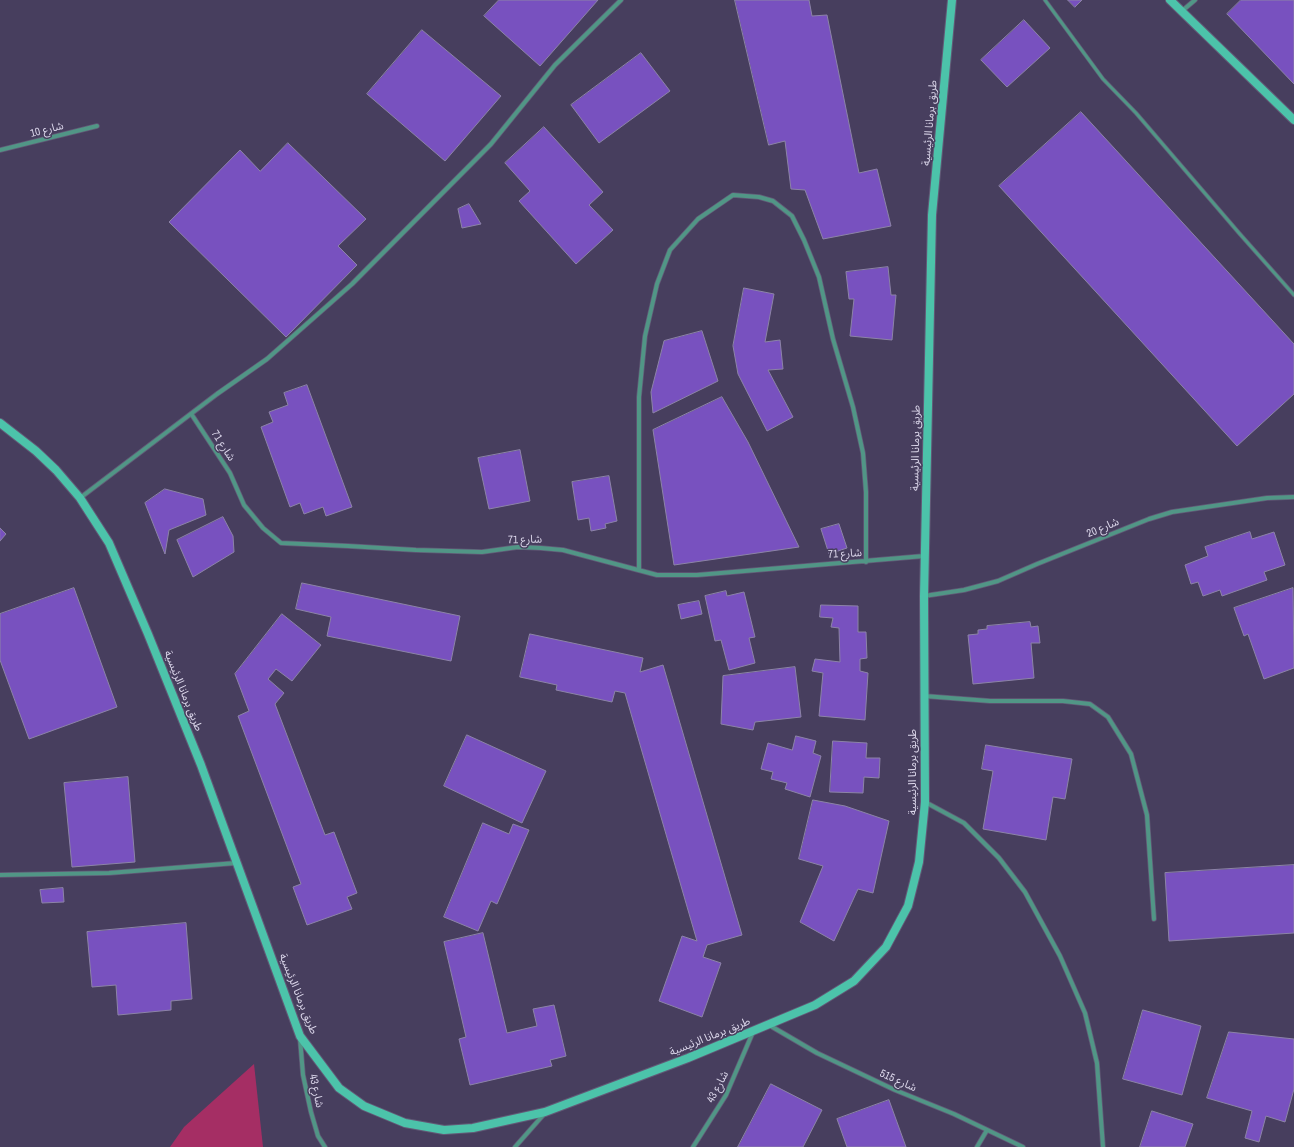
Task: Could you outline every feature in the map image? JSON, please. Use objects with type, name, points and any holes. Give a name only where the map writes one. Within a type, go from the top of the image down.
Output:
[{"type":"main road","name":"طريق برمانا الرئيسية","points":[[0,423],[36,451],[56,470],[80,498],[109,542],[201,765],[300,1036],[339,1088],[364,1106],[405,1123],[444,1130],[473,1128],[545,1112],[688,1058],[815,1005],[854,981],[886,947],[908,906],[919,862],[925,802],[924,556],[932,215],[952,0]]},
{"type":"main road","points":[[1170,0],[1294,120]]},
{"type":"street","points":[[80,498],[192,415],[217,394],[267,359],[352,284],[491,144],[555,66],[621,0]]},
{"type":"street","points":[[1182,11],[1195,0]]},
{"type":"street","name":"شارع 10","points":[[0,150],[98,126]]},
{"type":"street","points":[[639,570],[639,397],[645,336],[657,284],[670,250],[698,219],[733,195],[759,197],[773,201],[792,216],[804,240],[818,277],[833,339],[853,407],[863,453],[866,492],[866,562]]},
{"type":"street","name":"شارع 71","points":[[192,415],[230,473],[244,505],[263,528],[281,543],[482,552],[518,547],[541,548],[563,550],[657,575],[697,574],[866,562],[924,556]]},
{"type":"street","name":"شارع 20","points":[[924,596],[964,590],[998,581],[1141,522],[1172,512],[1267,498],[1294,498]]},
{"type":"street","points":[[924,696],[990,701],[1063,701],[1090,704],[1108,717],[1131,754],[1147,815],[1154,919]]},
{"type":"street","points":[[925,802],[964,824],[999,858],[1025,892],[1060,956],[1085,1013],[1097,1062],[1103,1147]]},
{"type":"street","points":[[0,875],[109,873],[236,863]]},
{"type":"street","name":"شارع 515","points":[[769,1025],[817,1053],[895,1090],[954,1114],[1023,1147]]},
{"type":"street","name":"شارع 43","points":[[693,1147],[726,1095],[753,1032]]},
{"type":"street","name":"شارع 43","points":[[300,1036],[303,1075],[311,1112],[318,1136],[326,1147]]},
{"type":"street","points":[[515,1147],[545,1112]]},
{"type":"street","points":[[977,1147],[987,1130]]},
{"type":"lane","points":[[1045,0],[1103,79],[1136,113],[1294,295]]},
{"type":"shaded area","points":[[254,1064],[263,1147],[170,1147],[184,1127]]},
{"type":"building","points":[[499,0],[598,0],[540,66],[484,16]]},
{"type":"building","points":[[735,0],[809,0],[812,16],[827,15],[859,173],[877,169],[891,226],[823,239],[805,190],[791,189],[785,141],[769,145]]},
{"type":"building","points":[[1068,0],[1082,0],[1075,7]]},
{"type":"building","points":[[1241,0],[1294,0],[1294,84],[1227,14]]},
{"type":"building","points":[[1024,20],[1050,48],[1007,87],[981,60]]},
{"type":"building","points":[[422,30],[501,96],[445,161],[367,94]]},
{"type":"building","points":[[641,53],[670,91],[599,143],[571,105]]},
{"type":"building","points":[[1081,112],[1294,344],[1294,394],[1237,446],[999,186]]},
{"type":"building","points":[[544,127],[603,192],[589,205],[613,230],[576,264],[519,201],[530,191],[505,163]]},
{"type":"building","points":[[288,143],[366,219],[338,246],[357,265],[286,337],[169,222],[240,150],[260,171]]},
{"type":"building","points":[[469,204],[481,224],[462,228],[458,209]]},
{"type":"building","points":[[888,267],[891,295],[896,295],[892,340],[850,336],[854,299],[849,299],[846,272]]},
{"type":"building","points":[[744,288],[774,294],[765,342],[780,340],[783,369],[768,370],[793,417],[767,431],[738,374],[733,346]]},
{"type":"building","points":[[702,331],[718,381],[653,413],[651,392],[664,341]]},
{"type":"building","points":[[307,385],[352,507],[326,516],[323,507],[304,514],[300,503],[290,507],[261,427],[273,422],[269,412],[288,405],[284,393]]},
{"type":"building","points":[[722,397],[748,442],[799,547],[674,565],[653,430]]},
{"type":"building","points":[[520,450],[530,501],[489,509],[478,458]]},
{"type":"building","points":[[609,476],[617,521],[605,524],[606,528],[591,531],[589,518],[578,520],[572,482]]},
{"type":"building","points":[[165,489],[203,499],[206,515],[169,530],[165,554],[145,503]]},
{"type":"building","points":[[223,517],[233,536],[234,552],[193,577],[177,540]]},
{"type":"building","points":[[839,524],[847,548],[829,554],[821,529]]},
{"type":"building","points":[[0,528],[6,534],[0,541]]},
{"type":"building","points":[[1250,532],[1252,539],[1274,532],[1285,565],[1264,572],[1267,580],[1222,596],[1220,590],[1203,596],[1198,582],[1191,584],[1185,565],[1208,556],[1205,547]]},
{"type":"building","points":[[302,583],[460,616],[451,661],[327,636],[331,617],[296,609]]},
{"type":"building","points":[[74,588],[117,707],[29,739],[0,660],[0,614]]},
{"type":"building","points":[[1293,588],[1294,668],[1264,679],[1248,634],[1244,636],[1234,608]]},
{"type":"building","points":[[726,591],[727,596],[744,592],[755,637],[749,638],[755,663],[729,670],[721,640],[715,641],[705,596]]},
{"type":"building","points":[[699,601],[702,614],[681,619],[678,605]]},
{"type":"building","points":[[821,605],[858,606],[858,632],[866,632],[867,658],[860,659],[860,671],[868,673],[865,720],[819,716],[823,673],[812,671],[815,659],[840,662],[839,628],[831,627],[833,618],[820,617]]},
{"type":"building","points":[[282,614],[321,645],[292,681],[276,669],[268,679],[284,693],[275,704],[325,835],[334,832],[357,893],[347,897],[352,909],[307,925],[293,887],[301,884],[238,716],[249,711],[235,674]]},
{"type":"building","points":[[1030,622],[1031,627],[1038,626],[1040,643],[1031,643],[1034,678],[973,684],[968,635],[978,634],[978,630],[987,629],[987,626]]},
{"type":"building","points":[[530,634],[643,658],[640,672],[663,665],[742,935],[707,945],[703,957],[721,963],[702,1017],[659,1001],[682,936],[697,941],[625,693],[615,691],[612,702],[556,690],[557,685],[520,677]]},
{"type":"building","points":[[795,667],[801,717],[755,722],[753,730],[721,724],[723,676]]},
{"type":"building","points":[[467,735],[546,771],[522,823],[444,786]]},
{"type":"building","points":[[796,736],[816,741],[813,753],[821,756],[810,797],[785,789],[787,783],[771,779],[773,772],[761,769],[768,743],[792,750]]},
{"type":"building","points":[[833,741],[867,743],[866,758],[880,758],[879,778],[864,777],[863,793],[830,792]]},
{"type":"building","points":[[986,745],[1072,759],[1065,799],[1053,797],[1046,840],[983,829],[993,771],[982,769]]},
{"type":"building","points":[[128,777],[135,862],[72,867],[64,783]]},
{"type":"building","points":[[813,800],[845,806],[889,821],[873,893],[858,889],[834,941],[800,922],[823,866],[799,859]]},
{"type":"building","points":[[483,823],[509,834],[513,824],[529,830],[497,904],[491,901],[478,931],[444,917]]},
{"type":"building","points":[[1294,865],[1294,933],[1169,941],[1165,873]]},
{"type":"building","points":[[63,888],[64,902],[42,903],[40,890]]},
{"type":"building","points":[[186,923],[192,999],[171,1001],[171,1010],[118,1015],[116,985],[92,987],[87,932]]},
{"type":"building","points":[[483,933],[507,1033],[537,1026],[533,1009],[554,1005],[566,1056],[550,1060],[552,1066],[470,1085],[459,1039],[466,1037],[444,942]]},
{"type":"building","points":[[1143,1010],[1201,1026],[1182,1095],[1123,1079]]},
{"type":"building","points":[[1229,1032],[1294,1039],[1294,1089],[1285,1122],[1266,1116],[1259,1142],[1245,1138],[1252,1111],[1207,1098]]},
{"type":"building","points":[[771,1084],[822,1110],[803,1147],[738,1147]]},
{"type":"building","points":[[889,1100],[906,1147],[847,1147],[837,1119]]},
{"type":"building","points":[[1152,1111],[1193,1124],[1185,1147],[1140,1147]]}]
